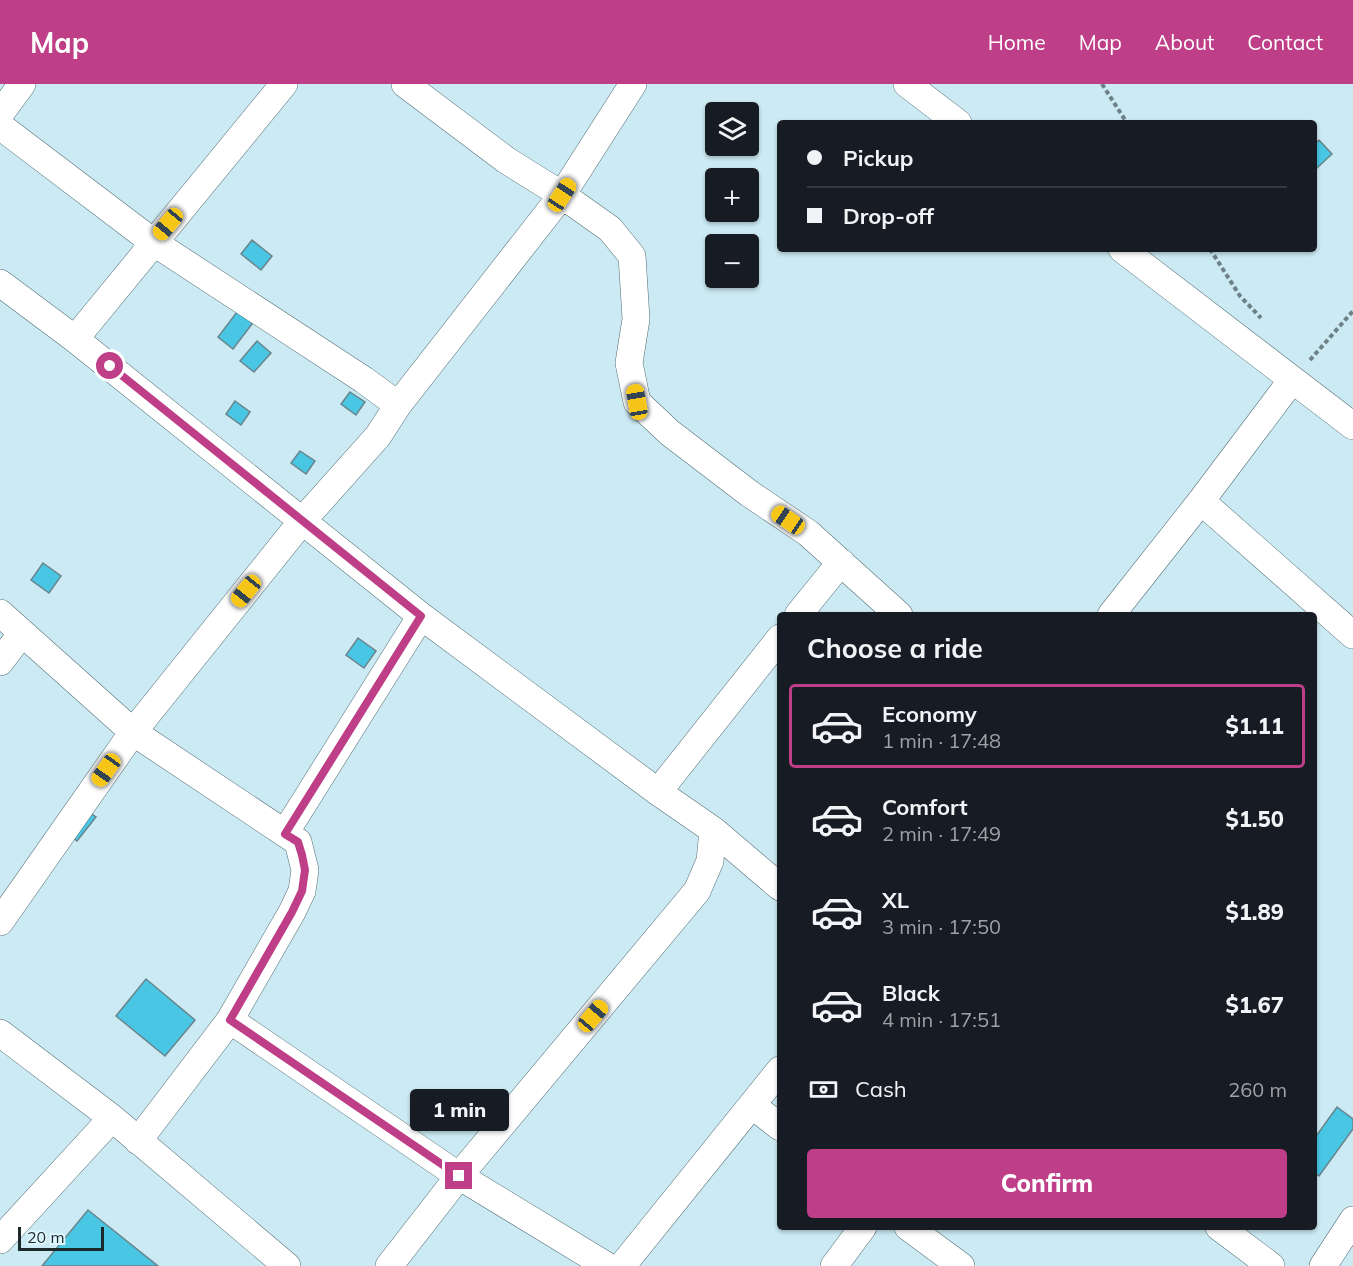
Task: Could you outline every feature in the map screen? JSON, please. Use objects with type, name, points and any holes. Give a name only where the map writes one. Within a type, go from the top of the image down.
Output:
[{"type":"street","points":[[0,114],[22,84]]},
{"type":"street","points":[[75,339],[284,84]]},
{"type":"street","points":[[405,84],[506,160],[610,229],[632,256],[636,319],[629,363],[637,402],[670,433],[750,494],[808,533],[896,612]]},
{"type":"street","points":[[0,922],[133,732],[303,520],[378,436],[398,405],[562,195],[633,84]]},
{"type":"street","points":[[907,84],[954,120]]},
{"type":"street","points":[[0,126],[153,242],[364,380],[398,405]]},
{"type":"street","points":[[1126,252],[1353,426]]},
{"type":"street","points":[[0,283],[75,339],[421,616],[658,792],[713,830],[777,884]]},
{"type":"street","points":[[1113,612],[1292,380]]},
{"type":"street","points":[[1201,501],[1350,626]]},
{"type":"street","points":[[800,612],[841,561]]},
{"type":"street","points":[[0,614],[133,732],[298,842],[302,855],[305,870],[302,891],[292,912],[230,1020],[138,1141]]},
{"type":"street","points":[[285,834],[421,616]]},
{"type":"street","points":[[0,662],[22,633]]},
{"type":"street","points":[[658,792],[777,642]]},
{"type":"street","points":[[389,1266],[459,1176],[697,891],[710,861],[713,830]]},
{"type":"street","points":[[230,1020],[459,1176],[607,1266]]},
{"type":"street","points":[[0,1032],[112,1118],[287,1266]]},
{"type":"street","points":[[622,1266],[777,1074]]},
{"type":"street","points":[[752,1105],[777,1125]]},
{"type":"street","points":[[0,1240],[112,1118]]},
{"type":"street","points":[[1323,1266],[1353,1220]]},
{"type":"street","points":[[834,1266],[861,1230]]},
{"type":"street","points":[[912,1230],[961,1266]]},
{"type":"street","points":[[1223,1230],[1271,1266]]},
{"type":"path","points":[[1102,84],[1125,120]]},
{"type":"path","points":[[1211,252],[1240,296],[1265,322]]},
{"type":"path","points":[[1292,380],[1353,311]]},
{"type":"building","points":[[1319,140],[1332,154],[1317,168],[1317,142]]},
{"type":"building","points":[[252,240],[272,256],[261,270],[241,254]]},
{"type":"building","points":[[240,308],[255,320],[233,349],[218,337]]},
{"type":"building","points":[[257,341],[271,353],[254,372],[240,361]]},
{"type":"building","points":[[350,392],[365,402],[356,415],[341,404]]},
{"type":"building","points":[[235,401],[250,412],[241,425],[226,414]]},
{"type":"building","points":[[300,451],[315,461],[306,474],[291,463]]},
{"type":"building","points":[[43,563],[61,576],[49,593],[31,580]]},
{"type":"building","points":[[358,638],[376,651],[364,668],[346,655]]},
{"type":"building","points":[[87,811],[96,817],[77,841],[69,835]]},
{"type":"building","points":[[146,979],[195,1020],[165,1056],[116,1016]]},
{"type":"building","points":[[1337,1107],[1353,1119],[1353,1129],[1319,1176],[1317,1174],[1317,1135]]},
{"type":"building","points":[[88,1210],[158,1266],[42,1266]]},
{"type":"route","points":[[110,366],[421,616],[285,834],[298,842],[302,855],[305,870],[302,891],[230,1020],[459,1176]]}]
